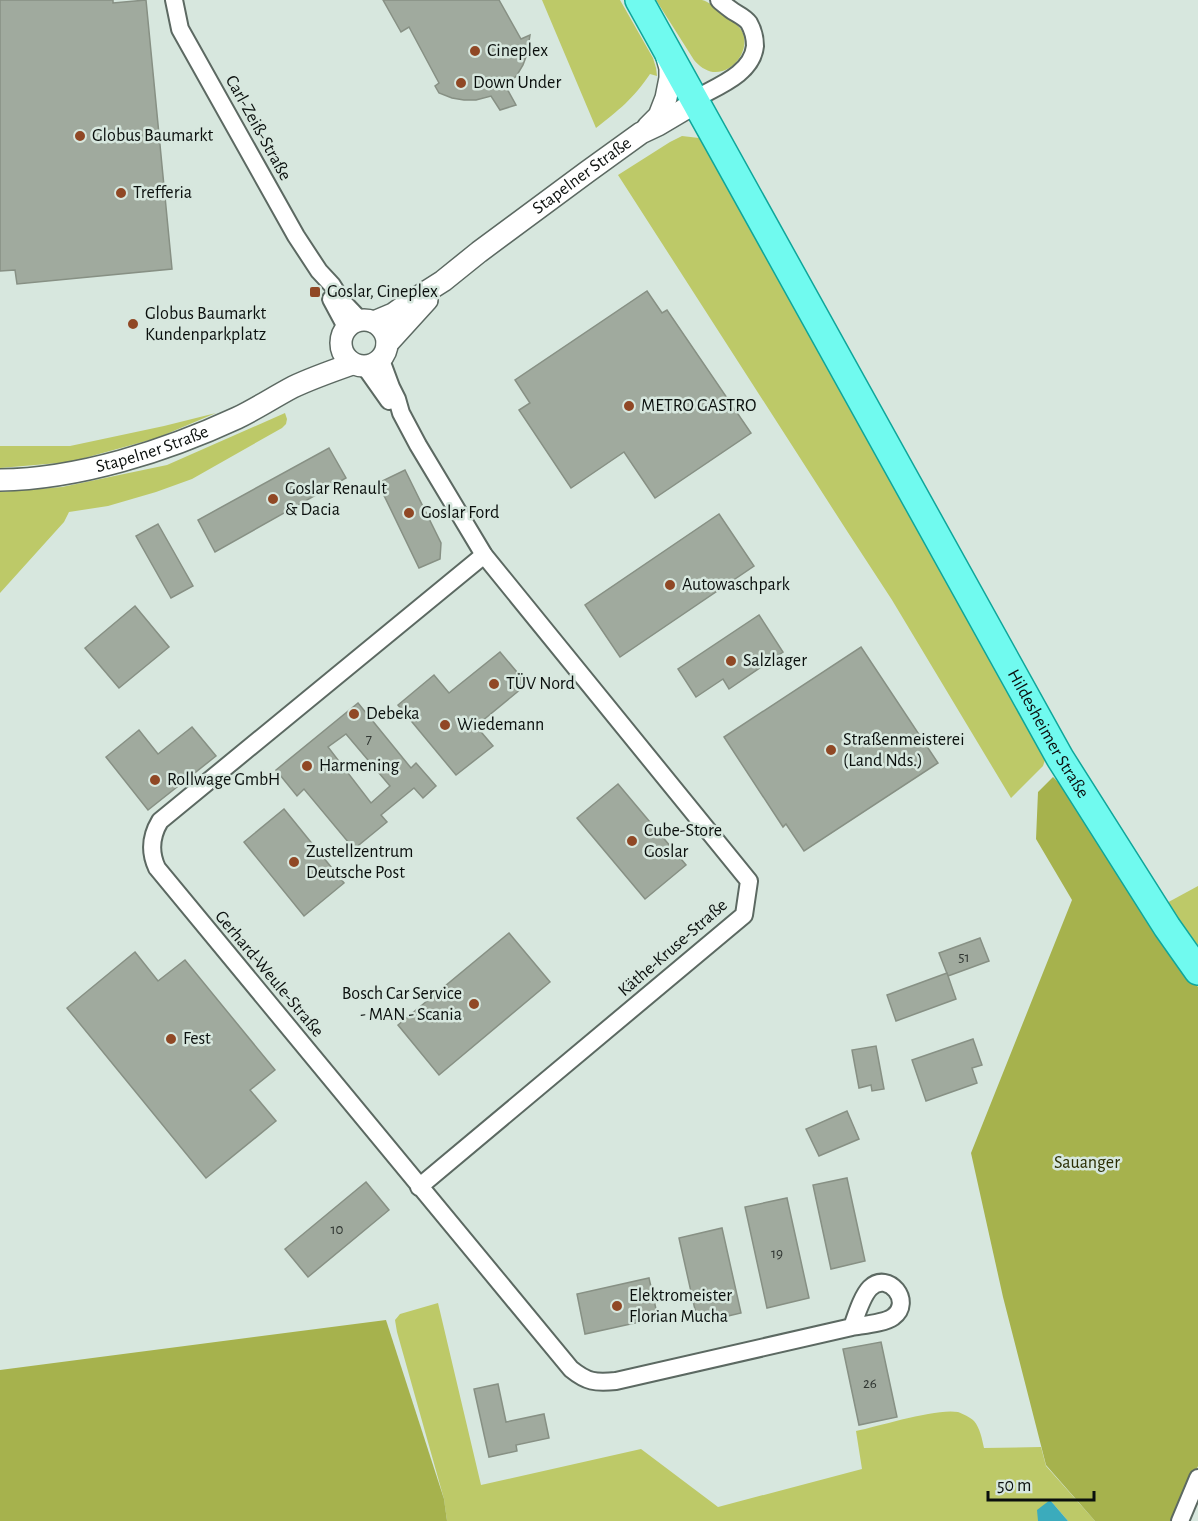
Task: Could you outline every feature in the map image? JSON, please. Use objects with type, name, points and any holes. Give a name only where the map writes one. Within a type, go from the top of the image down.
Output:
[{"type":"main road","name":"Hildesheimer Straße","points":[[639,0],[1060,758],[1167,927],[1198,970]]},
{"type":"street","name":"Carl-Zeiß-Straße","points":[[174,0],[180,30],[296,236],[342,301],[363,344]]},
{"type":"street","points":[[641,133],[675,105],[693,100],[730,79],[747,65],[752,57],[755,39],[748,21],[719,0]]},
{"type":"street","points":[[659,116],[670,78],[670,68],[664,47]]},
{"type":"street","name":"Stapelner Straße","points":[[0,480],[76,472],[159,449],[238,418],[294,387],[417,312],[443,281],[510,228],[641,133],[685,109],[693,100]]},
{"type":"street","points":[[363,344],[390,402],[401,413],[484,555]]},
{"type":"street","name":"Gerhard-Weule-Straße","points":[[484,555],[160,821],[151,844],[154,862],[160,873],[571,1369],[588,1381],[601,1383],[616,1381],[852,1327]]},
{"type":"street","name":"Käthe-Kruse-Straße","points":[[419,1187],[744,915],[749,881],[484,555]]},
{"type":"street","points":[[1180,1521],[1198,1478]]},
{"type":"green space","points":[[542,0],[620,0],[653,58],[657,76],[650,74],[625,104],[596,128]]},
{"type":"green space","points":[[656,0],[702,0],[710,3],[742,31],[744,45],[739,59],[734,65],[721,72],[708,71],[703,68],[694,60]]},
{"type":"green space","points":[[682,136],[699,138],[708,145],[1044,749],[1043,766],[1011,798],[892,600],[618,175]]},
{"type":"green space","points":[[216,413],[157,438],[70,462],[0,468],[0,446],[70,446]]},
{"type":"green space","points":[[285,413],[286,424],[282,428],[192,479],[108,506],[69,512],[64,522],[0,593],[0,492],[62,487],[167,465]]},
{"type":"green space","name":"Sauanger","points":[[1053,777],[1061,785],[1159,933],[1198,987],[1198,1466],[1175,1521],[1095,1521],[1046,1465],[1003,1297],[971,1153],[1072,900],[1036,839],[1038,792]]},
{"type":"green space","points":[[1198,886],[1198,954],[1163,905]]},
{"type":"green space","points":[[438,1303],[481,1485],[641,1449],[718,1507],[862,1469],[856,1431],[948,1411],[958,1412],[974,1421],[981,1434],[984,1448],[1041,1447],[1046,1466],[1095,1521],[1068,1521],[1050,1500],[1038,1521],[447,1521],[444,1499],[395,1320],[400,1314]]},
{"type":"green space","points":[[386,1320],[444,1499],[447,1521],[0,1521],[0,1370]]},
{"type":"water","points":[[1050,1500],[1068,1521],[1038,1521],[1037,1510]]},
{"type":"building","name":"Globus Baumarkt","points":[[0,0],[113,0],[113,3],[146,0],[172,269],[17,284],[15,270],[0,271]]},
{"type":"building","name":"Cineplex","points":[[383,0],[499,0],[521,39],[530,35],[523,65],[506,87],[516,105],[500,110],[491,96],[464,100],[439,93],[435,86],[439,83],[409,27],[401,32]]},
{"type":"building","name":"METRO GASTRO","points":[[647,291],[662,313],[667,310],[751,433],[655,498],[624,452],[571,488],[519,410],[530,403],[515,380]]},
{"type":"building","name":"Goslar Renault & Dacia","points":[[329,448],[346,478],[215,552],[198,520]]},
{"type":"building","name":"Goslar Ford","points":[[405,470],[441,543],[440,559],[419,568],[378,483]]},
{"type":"building","name":"Autowaschpark","points":[[719,514],[754,566],[620,657],[585,605]]},
{"type":"building","points":[[158,524],[193,586],[171,598],[136,536]]},
{"type":"building","points":[[135,606],[169,647],[119,688],[85,648]]},
{"type":"building","name":"Salzlager","points":[[759,615],[783,652],[729,689],[723,679],[696,697],[678,669]]},
{"type":"building","name":"Straßenmeisterei (Land Nds.)","points":[[861,647],[938,763],[804,851],[786,824],[783,827],[724,737]]},
{"type":"building","name":"Wiedemann","points":[[500,652],[527,684],[476,726],[493,746],[456,775],[398,705],[434,675],[449,693]]},
{"type":"building","points":[[358,703],[411,768],[416,763],[436,786],[423,798],[414,788],[381,815],[387,822],[354,849],[304,789],[297,796],[276,770]],"holes":[[[346,734],[390,786],[371,803],[328,747]]]},
{"type":"building","name":"Rollwage GmbH","points":[[192,727],[216,756],[148,810],[106,757],[139,730],[158,754]]},
{"type":"building","name":"Cube-Store Goslar","points":[[618,784],[686,865],[645,899],[577,818]]},
{"type":"building","name":"Zustellzentrum Deutsche Post","points":[[284,809],[344,883],[304,916],[244,842]]},
{"type":"building","name":"Bosch Car Service - MAN - Scania","points":[[509,933],[550,982],[439,1075],[398,1025]]},
{"type":"building","points":[[980,938],[989,961],[948,976],[939,953]]},
{"type":"building","name":"Fest","points":[[135,952],[158,981],[185,960],[275,1070],[250,1090],[276,1121],[206,1178],[67,1008]]},
{"type":"building","points":[[947,973],[956,999],[896,1021],[887,995]]},
{"type":"building","points":[[973,1039],[982,1065],[972,1068],[977,1083],[926,1101],[912,1060]]},
{"type":"building","points":[[876,1046],[884,1089],[872,1091],[871,1085],[859,1088],[852,1050]]},
{"type":"building","points":[[847,1111],[859,1139],[819,1156],[806,1129]]},
{"type":"building","points":[[847,1178],[865,1261],[831,1269],[813,1185]]},
{"type":"building","points":[[366,1182],[389,1210],[308,1277],[285,1249]]},
{"type":"building","points":[[787,1198],[809,1298],[767,1308],[745,1207]]},
{"type":"building","points":[[722,1228],[741,1313],[698,1323],[679,1238]]},
{"type":"building","name":"Elektromeister Florian Mucha","points":[[649,1278],[658,1318],[585,1334],[577,1294]]},
{"type":"building","points":[[881,1342],[897,1417],[859,1425],[843,1349]]},
{"type":"building","points":[[498,1384],[506,1422],[544,1414],[549,1438],[516,1445],[517,1451],[489,1457],[474,1389]]},
{"type":"place","name":"Cineplex","points":[[475,51]]},
{"type":"place","name":"Down Under","points":[[461,83]]},
{"type":"place","name":"Globus Baumarkt","points":[[80,136]]},
{"type":"place","name":"Trefferia","points":[[121,193]]},
{"type":"place","name":"Goslar, Cineplex","points":[[315,292]]},
{"type":"place","name":"Globus Baumarkt Kundenparkplatz","points":[[133,324]]},
{"type":"place","name":"METRO GASTRO","points":[[629,406]]},
{"type":"place","name":"Goslar Renault & Dacia","points":[[273,499]]},
{"type":"place","name":"Goslar Ford","points":[[409,513]]},
{"type":"place","name":"Autowaschpark","points":[[670,585]]},
{"type":"place","name":"Salzlager","points":[[731,661]]},
{"type":"place","name":"TÜV Nord","points":[[494,684]]},
{"type":"place","name":"Debeka","points":[[354,714]]},
{"type":"place","name":"Wiedemann","points":[[445,725]]},
{"type":"place","name":"Straßenmeisterei (Land Nds.)","points":[[831,750]]},
{"type":"place","name":"Harmening","points":[[307,766]]},
{"type":"place","name":"Rollwage GmbH","points":[[155,780]]},
{"type":"place","name":"Cube-Store Goslar","points":[[632,841]]},
{"type":"place","name":"Zustellzentrum Deutsche Post","points":[[294,862]]},
{"type":"place","name":"Bosch Car Service - MAN - Scania","points":[[474,1004]]},
{"type":"place","name":"Fest","points":[[171,1039]]},
{"type":"place","name":"Elektromeister Florian Mucha","points":[[617,1306]]}]
